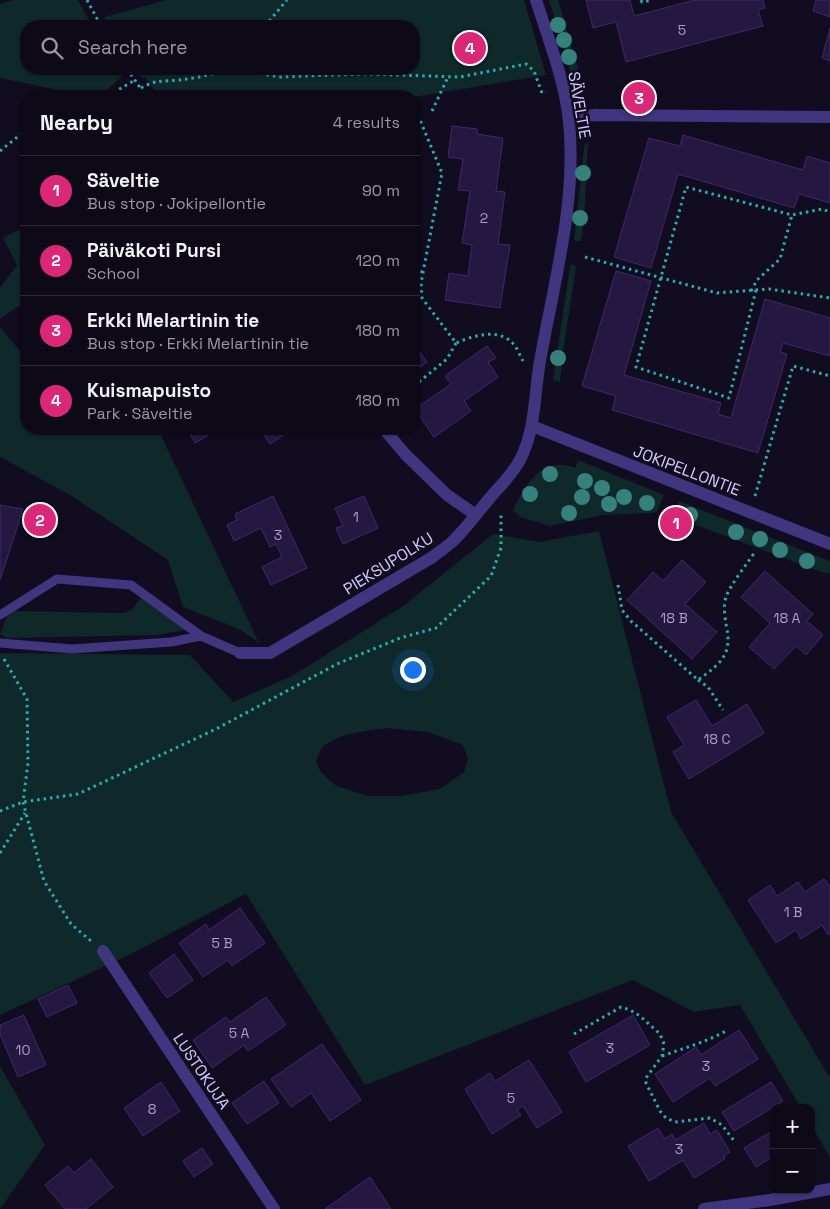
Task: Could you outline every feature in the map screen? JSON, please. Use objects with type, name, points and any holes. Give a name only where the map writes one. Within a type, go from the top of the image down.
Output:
[{"type":"street","name":"SÄVELTIE","points":[[532,426],[538,375],[568,207],[571,146],[569,118],[562,87],[536,0]]},
{"type":"street","points":[[569,118],[595,115],[830,117]]},
{"type":"street","name":"PIEKSUPOLKU","points":[[240,653],[270,653],[431,558],[453,541],[520,461],[532,426]]},
{"type":"street","name":"JOKIPELLONTIE","points":[[532,426],[830,544]]},
{"type":"street","points":[[389,435],[405,454],[447,495],[476,515]]},
{"type":"street","name":"LUSTOKUJA","points":[[103,951],[274,1209]]},
{"type":"street","points":[[704,1209],[830,1189]]},
{"type":"lane","points":[[0,615],[56,579],[132,585],[201,636],[240,653]]},
{"type":"lane","points":[[0,643],[72,649],[171,642],[201,636]]},
{"type":"path","points":[[87,0],[98,20]]},
{"type":"path","points":[[269,20],[287,0]]},
{"type":"path","points":[[641,0],[642,2],[652,0]]},
{"type":"path","points":[[392,75],[460,77],[526,64],[534,71],[542,93],[562,87]]},
{"type":"path","points":[[131,75],[141,88],[153,81],[177,80],[203,75]]},
{"type":"path","points":[[268,75],[279,77],[336,75]]},
{"type":"path","points":[[432,111],[448,77]]},
{"type":"path","points":[[118,90],[135,80]]},
{"type":"path","points":[[420,120],[442,173],[421,283],[422,298],[456,343]]},
{"type":"path","points":[[0,152],[20,135]]},
{"type":"path","points":[[756,290],[729,398],[636,367],[686,186],[792,215],[822,209],[830,212]]},
{"type":"path","points":[[751,291],[757,280],[780,259],[792,215]]},
{"type":"path","points":[[585,257],[718,294],[769,289],[830,298]]},
{"type":"path","points":[[420,271],[424,272]]},
{"type":"path","points":[[420,381],[448,359],[456,343],[475,335],[496,334],[508,339],[516,346],[525,366],[538,375]]},
{"type":"path","points":[[755,498],[793,366],[830,376]]},
{"type":"path","points":[[0,811],[23,802],[78,794],[216,729],[337,664],[400,638],[436,628],[491,576],[501,548],[501,512]]},
{"type":"path","points":[[698,680],[717,666],[728,651],[728,632],[724,614],[726,597],[755,552]]},
{"type":"path","points":[[618,585],[622,610],[631,621],[708,687],[723,710]]},
{"type":"path","points":[[0,652],[27,699],[28,763],[23,802],[44,881],[71,924],[103,951]]},
{"type":"path","points":[[0,853],[26,812]]},
{"type":"path","points":[[574,1034],[621,1007],[640,1016],[660,1034],[664,1044],[662,1056],[646,1078],[646,1083],[660,1111],[666,1118],[675,1122],[710,1118],[722,1125],[735,1142]]},
{"type":"path","points":[[662,1056],[708,1040],[726,1031]]},
{"type":"green space","points":[[14,0],[78,0],[89,20],[20,20],[20,75],[122,76],[107,90],[57,90],[0,78],[0,4]]},
{"type":"green space","points":[[167,0],[524,0],[546,75],[420,96],[420,90],[154,90],[145,77],[142,78],[140,75],[420,75],[420,20],[106,20],[104,17]]},
{"type":"green space","points":[[549,0],[558,0],[578,68],[577,73],[572,77]]},
{"type":"green space","points":[[588,140],[581,241],[574,241],[584,147]]},
{"type":"green space","points":[[20,229],[20,305],[0,319],[0,288],[17,265],[3,238]]},
{"type":"green space","points":[[570,265],[574,265],[576,268],[560,382],[553,380]]},
{"type":"green space","points":[[0,327],[20,351],[20,435],[161,435],[259,643],[241,630],[183,607],[168,560],[70,495],[0,457]]},
{"type":"green space","points":[[578,460],[664,495],[657,512],[604,515],[549,526],[520,517],[513,510],[536,474],[553,465],[575,468]]},
{"type":"green space","points":[[679,501],[830,561],[830,573],[824,573],[685,521],[677,513]]},
{"type":"green space","points":[[599,531],[671,812],[830,1078],[830,1157],[815,1132],[815,1104],[799,1104],[740,1005],[694,1012],[633,980],[365,1085],[246,894],[125,957],[0,1015],[0,653],[190,655],[233,702],[292,676],[403,606],[493,534],[539,542]],"holes":[[[387,728],[428,732],[463,745],[468,759],[464,772],[440,789],[401,796],[368,796],[336,786],[321,772],[316,763],[322,748],[336,739]]]},
{"type":"green space","points":[[142,598],[184,627],[185,630],[157,635],[6,638],[0,634],[8,614],[12,611],[123,613],[132,610]]},
{"type":"green space","points":[[0,1066],[45,1145],[0,1209]]},
{"type":"building","points":[[586,0],[630,0],[634,16],[695,0],[763,0],[765,8],[758,10],[763,26],[626,62],[616,22],[593,28]]},
{"type":"building","points":[[816,0],[830,0],[830,17],[813,11]]},
{"type":"building","points":[[830,28],[830,61],[822,58]]},
{"type":"building","points":[[452,126],[477,129],[477,134],[503,138],[496,191],[505,192],[498,244],[510,245],[500,308],[445,300],[449,273],[468,276],[472,245],[462,243],[470,191],[458,190],[463,159],[448,157]]},
{"type":"building","points":[[683,135],[803,170],[807,156],[830,163],[830,203],[799,194],[794,208],[678,174],[651,268],[614,257],[649,138],[680,146]]},
{"type":"building","points":[[616,271],[651,281],[624,375],[721,403],[718,414],[731,418],[765,299],[830,318],[830,356],[783,343],[780,352],[787,354],[758,453],[612,410],[616,396],[582,386]]},
{"type":"building","points":[[487,346],[496,358],[488,362],[498,377],[464,401],[471,411],[434,437],[420,416],[420,406],[451,384],[445,376]]},
{"type":"building","points":[[420,352],[427,362],[420,367]]},
{"type":"building","points":[[190,435],[209,435],[195,443]]},
{"type":"building","points":[[264,435],[284,435],[270,444]]},
{"type":"building","points":[[273,496],[307,568],[271,585],[262,567],[282,557],[276,544],[270,547],[261,528],[234,541],[227,525],[237,520],[235,514]]},
{"type":"building","points":[[364,496],[378,528],[343,544],[336,528],[343,526],[335,508]]},
{"type":"building","points":[[0,505],[23,509],[0,580]]},
{"type":"building","points":[[682,560],[706,582],[685,604],[717,632],[692,659],[627,600],[653,572],[663,581]]},
{"type":"building","points":[[765,571],[813,614],[807,621],[823,635],[806,655],[796,646],[774,669],[749,647],[770,623],[741,597]]},
{"type":"building","points":[[696,700],[712,726],[747,704],[764,733],[689,779],[673,752],[684,745],[667,717]]},
{"type":"building","points":[[824,879],[830,886],[830,933],[828,935],[822,925],[801,939],[796,930],[776,943],[748,900],[770,885],[777,896],[798,882],[805,892]]},
{"type":"building","points":[[240,908],[265,943],[232,966],[228,960],[203,977],[179,943],[206,924],[209,930]]},
{"type":"building","points":[[174,954],[193,980],[167,998],[149,973]]},
{"type":"building","points":[[68,985],[77,1003],[47,1017],[38,999]]},
{"type":"building","points":[[266,997],[286,1025],[248,1051],[244,1045],[212,1068],[193,1040],[226,1017],[230,1022]]},
{"type":"building","points":[[24,1015],[46,1065],[18,1077],[0,1034],[0,1025]]},
{"type":"building","points":[[633,1015],[650,1045],[586,1082],[569,1052]]},
{"type":"building","points":[[739,1030],[758,1059],[715,1086],[710,1078],[673,1102],[655,1074],[696,1047],[701,1055]]},
{"type":"building","points":[[322,1044],[361,1100],[330,1121],[311,1093],[291,1107],[271,1079]]},
{"type":"building","points":[[529,1060],[562,1112],[537,1128],[523,1106],[517,1110],[521,1115],[492,1134],[465,1089],[490,1073],[495,1081]]},
{"type":"building","points":[[264,1081],[279,1103],[247,1124],[232,1103]]},
{"type":"building","points":[[161,1082],[180,1111],[143,1136],[124,1108]]},
{"type":"building","points":[[771,1082],[783,1101],[778,1104],[770,1104],[770,1109],[734,1131],[722,1112]]},
{"type":"building","points":[[704,1123],[710,1134],[717,1130],[730,1152],[724,1156],[725,1159],[694,1178],[683,1160],[649,1181],[628,1146],[658,1128],[665,1139],[672,1134],[675,1140]]},
{"type":"building","points":[[770,1132],[770,1158],[756,1167],[744,1148]]},
{"type":"building","points":[[202,1148],[213,1164],[194,1177],[183,1161]]},
{"type":"building","points":[[91,1159],[113,1187],[86,1209],[65,1209],[45,1185],[68,1166],[74,1173]]},
{"type":"building","points":[[370,1177],[391,1209],[325,1209]]},
{"type":"place","name":"Kuismapuisto","points":[[470,48]]},
{"type":"place","name":"Erkki Melartinin tie","points":[[639,98]]},
{"type":"place","name":"Päiväkoti Pursi","points":[[40,520]]},
{"type":"place","name":"Säveltie","points":[[676,523]]}]
